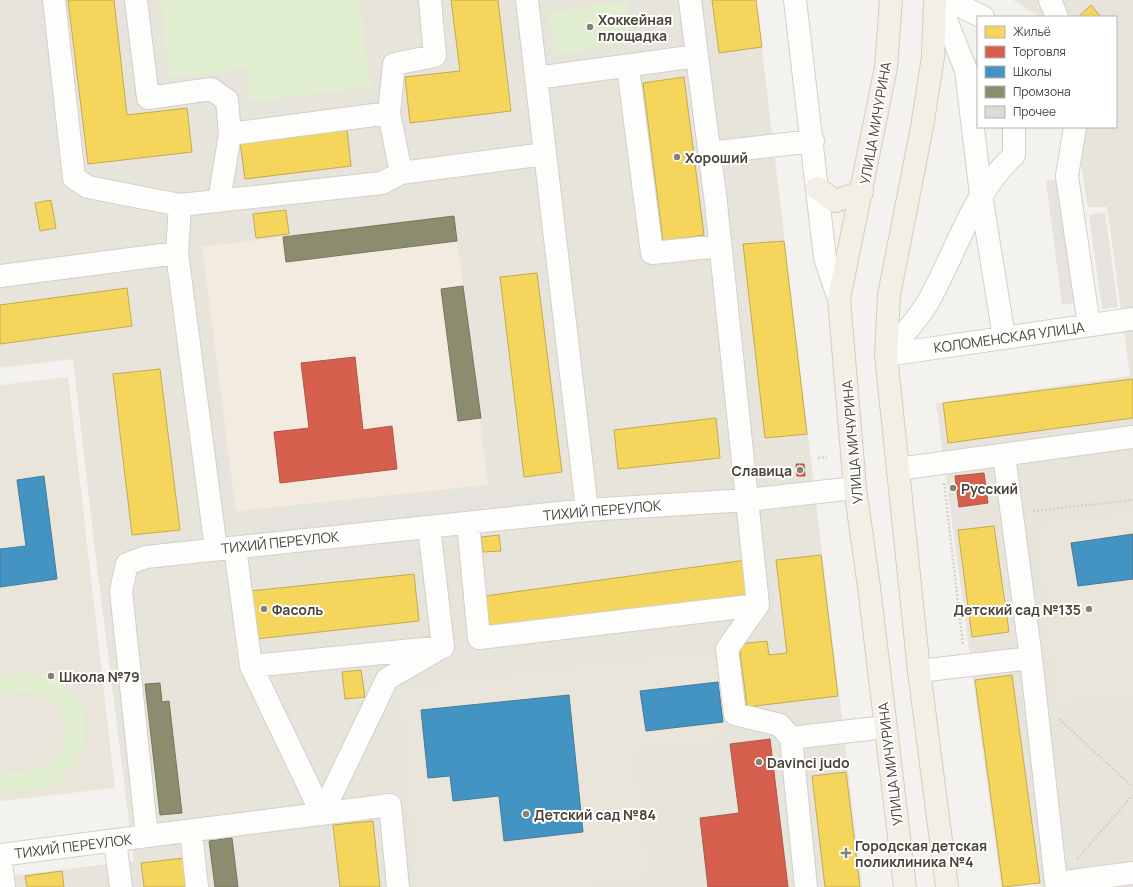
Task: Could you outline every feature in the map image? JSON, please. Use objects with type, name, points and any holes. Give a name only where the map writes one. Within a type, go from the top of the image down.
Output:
[{"type":"main road","name":"УЛИЦА МИЧУРИНА","points":[[891,0],[886,67],[862,192],[839,299],[855,488],[870,587],[885,727],[905,887]]},
{"type":"main road","points":[[937,0],[933,57],[922,127],[889,295],[886,355],[919,671],[947,887]]},
{"type":"main road","points":[[817,188],[835,201],[862,192]]},
{"type":"street","points":[[54,0],[74,178],[88,187],[180,205],[382,182],[401,173],[544,154]]},
{"type":"street","points":[[136,0],[148,98],[211,89],[226,100],[230,134],[219,201]]},
{"type":"street","points":[[401,173],[389,113],[394,64],[435,56],[430,0]]},
{"type":"street","points":[[527,0],[587,510]]},
{"type":"street","points":[[690,0],[710,153],[758,605],[727,649],[735,714],[780,725],[791,738],[806,887]]},
{"type":"street","points":[[796,0],[825,258],[839,299]]},
{"type":"street","points":[[937,0],[966,70],[981,195],[1004,337]]},
{"type":"street","points":[[948,0],[981,16]]},
{"type":"street","points":[[1050,0],[1057,16]]},
{"type":"street","points":[[536,78],[628,67],[697,56]]},
{"type":"street","points":[[628,67],[652,253],[720,246]]},
{"type":"street","points":[[230,134],[389,113]]},
{"type":"street","points":[[999,128],[1000,168]]},
{"type":"street","points":[[886,355],[927,303],[981,195],[1000,168],[1014,155],[1014,128]]},
{"type":"street","points":[[1075,128],[1067,176],[1089,325]]},
{"type":"street","points":[[710,153],[813,141]]},
{"type":"street","points":[[180,205],[177,253],[226,548],[251,666],[322,814]]},
{"type":"street","points":[[0,276],[177,253]]},
{"type":"street","name":"КОЛОМЕНСКАЯ УЛИЦА","points":[[886,355],[1133,319]]},
{"type":"street","points":[[898,468],[1133,437]]},
{"type":"street","points":[[1004,455],[1031,658],[1056,882],[1133,872]]},
{"type":"street","name":"ТИХИЙ ПЕРЕУЛОК","points":[[0,856],[147,836],[121,591],[127,564],[146,557],[587,510],[748,500],[855,488]]},
{"type":"street","points":[[468,523],[479,638],[758,605]]},
{"type":"street","points":[[429,527],[443,647]]},
{"type":"street","points":[[251,666],[443,647]]},
{"type":"street","points":[[322,814],[387,679],[443,647]]},
{"type":"street","points":[[919,671],[1031,658]]},
{"type":"street","points":[[791,738],[885,727]]},
{"type":"street","points":[[147,836],[190,832],[390,805],[398,887]]},
{"type":"street","points":[[190,832],[197,887]]},
{"type":"street","points":[[116,840],[122,887]]},
{"type":"street","points":[[0,856],[4,887]]},
{"type":"path","points":[[818,458],[827,457]]},
{"type":"path","points":[[941,462],[963,647],[970,646]]},
{"type":"path","points":[[1012,514],[1133,500]]},
{"type":"path","points":[[1058,718],[1133,787]]},
{"type":"path","points":[[1056,882],[1133,795]]},
{"type":"shaded area","points":[[0,0],[756,0],[862,887],[0,887],[0,877],[134,861],[94,542],[73,359],[0,368]]},
{"type":"shaded area","points":[[32,0],[46,0],[65,157],[51,158]]},
{"type":"shaded area","points":[[1013,0],[1133,0],[1133,887],[1042,887],[1039,883],[1001,887],[936,403],[1130,376],[1107,207],[1088,207],[1078,147],[1086,128],[1117,128],[1117,16],[1038,16]]},
{"type":"shaded area","points":[[1061,179],[1076,303],[1062,305],[1046,181]]},
{"type":"shaded area","points":[[1105,212],[1118,307],[1102,309],[1089,215]]},
{"type":"shaded area","points":[[454,216],[488,485],[236,511],[202,247]]},
{"type":"shaded area","name":"Школа №79","points":[[68,377],[115,788],[0,801],[0,385]]},
{"type":"shaded area","points":[[223,439],[232,505],[221,506],[211,441]]},
{"type":"shaded area","points":[[563,484],[565,501],[263,534],[261,516]]},
{"type":"shaded area","name":"Детский сад №135","points":[[1133,511],[1133,695],[1056,704],[1035,523]]},
{"type":"shaded area","points":[[422,545],[424,558],[263,575],[262,562]]},
{"type":"shaded area","name":"Детский сад №84","points":[[716,650],[725,729],[720,741],[634,751],[649,877],[592,884],[592,887],[416,887],[399,687]]},
{"type":"green space","points":[[160,0],[359,0],[371,87],[250,102],[246,69],[170,78]]},
{"type":"green space","name":"Хоккейная площадка","points":[[626,1],[632,42],[555,54],[549,13]]},
{"type":"green space","points":[[33,673],[51,677],[66,686],[77,699],[83,714],[85,731],[83,747],[77,762],[66,775],[52,785],[33,790],[0,793],[0,774],[37,769],[52,761],[60,752],[66,731],[60,710],[52,701],[42,695],[37,693],[21,692],[0,695],[0,675]]},
{"type":"building: Жильё","points":[[68,0],[114,0],[127,115],[187,108],[192,152],[88,164]]},
{"type":"building: Жильё","points":[[451,0],[498,0],[511,111],[410,123],[405,77],[460,71]]},
{"type":"building: Жильё","points":[[712,0],[756,0],[762,47],[719,53]]},
{"type":"building: Жильё","points":[[1091,5],[1100,16],[1079,16]]},
{"type":"building: Жильё","points":[[684,77],[704,235],[663,241],[643,83]]},
{"type":"building: Жильё","points":[[347,129],[351,166],[245,179],[240,142]]},
{"type":"building: Жильё","points":[[51,200],[56,228],[40,231],[35,203]]},
{"type":"building: Жильё","points":[[286,210],[289,234],[256,238],[253,214]]},
{"type":"building: Жильё","points":[[784,241],[807,434],[765,438],[743,244]]},
{"type":"building: Жильё","points":[[537,273],[562,472],[524,477],[500,277]]},
{"type":"building: Жильё","points":[[127,288],[132,326],[0,344],[0,305]]},
{"type":"building: Жильё","points":[[160,369],[180,530],[132,535],[113,374]]},
{"type":"building: Жильё","points":[[1133,379],[1133,418],[948,443],[943,403]]},
{"type":"building: Жильё","points":[[716,418],[720,458],[618,469],[614,430]]},
{"type":"building: Жильё","points":[[994,526],[1009,632],[972,637],[958,530]]},
{"type":"building: Жильё","points":[[499,535],[501,551],[483,552],[481,537]]},
{"type":"building: Жильё","points":[[821,555],[838,696],[747,707],[739,644],[767,641],[769,655],[787,653],[776,560]]},
{"type":"building: Жильё","points":[[746,560],[751,594],[489,629],[485,596]]},
{"type":"building: Жильё","points":[[414,574],[419,621],[256,639],[250,591]]},
{"type":"building: Жильё","points":[[361,670],[365,697],[345,699],[342,672]]},
{"type":"building: Жильё","points":[[1012,675],[1040,883],[1003,887],[975,680]]},
{"type":"building: Жильё","points":[[846,772],[860,887],[825,887],[812,776]]},
{"type":"building: Жильё","points":[[373,821],[380,887],[340,887],[333,825]]},
{"type":"building: Жильё","points":[[184,858],[187,887],[144,887],[141,863]]},
{"type":"building: Жильё","points":[[62,871],[64,887],[27,887],[25,876]]},
{"type":"building: Торговля","points":[[355,357],[363,430],[392,426],[397,469],[280,483],[274,432],[309,428],[301,363]]},
{"type":"building: Торговля","name":"Славица","points":[[796,464],[804,464],[805,476],[797,476]]},
{"type":"building: Торговля","points":[[984,473],[988,503],[959,507],[955,476]]},
{"type":"building: Торговля","points":[[770,739],[788,887],[708,887],[700,818],[739,813],[730,744]]},
{"type":"building: Школы","points":[[44,476],[57,579],[0,587],[0,549],[26,546],[17,480]]},
{"type":"building: Школы","points":[[1133,534],[1133,579],[1078,586],[1071,543]]},
{"type":"building: Школы","points":[[718,682],[723,722],[646,731],[640,691]]},
{"type":"building: Школы","points":[[569,695],[583,832],[504,841],[499,796],[453,801],[450,776],[428,778],[421,710]]},
{"type":"building: Промзона","points":[[454,216],[457,241],[286,262],[283,237]]},
{"type":"building: Промзона","points":[[463,286],[481,418],[458,421],[441,289]]},
{"type":"building: Промзона","points":[[160,683],[162,702],[169,701],[182,813],[160,815],[145,684]]},
{"type":"building: Промзона","points":[[232,838],[238,887],[215,887],[209,841]]},
{"type":"place","name":"Хоккейная площадка","points":[[590,27]]},
{"type":"place","name":"Хороший","points":[[677,157]]},
{"type":"place","name":"Славица","points":[[800,470]]},
{"type":"place","name":"Русский","points":[[953,488]]},
{"type":"place","name":"Фасоль","points":[[264,609]]},
{"type":"place","name":"Детский сад №135","points":[[1089,609]]},
{"type":"place","name":"Школа №79","points":[[51,676]]},
{"type":"place","name":"Davinci judo","points":[[759,762]]},
{"type":"place","name":"Детский сад №84","points":[[526,814]]},
{"type":"place","name":"Городская детская поликлиника №4","points":[[846,853]]}]
